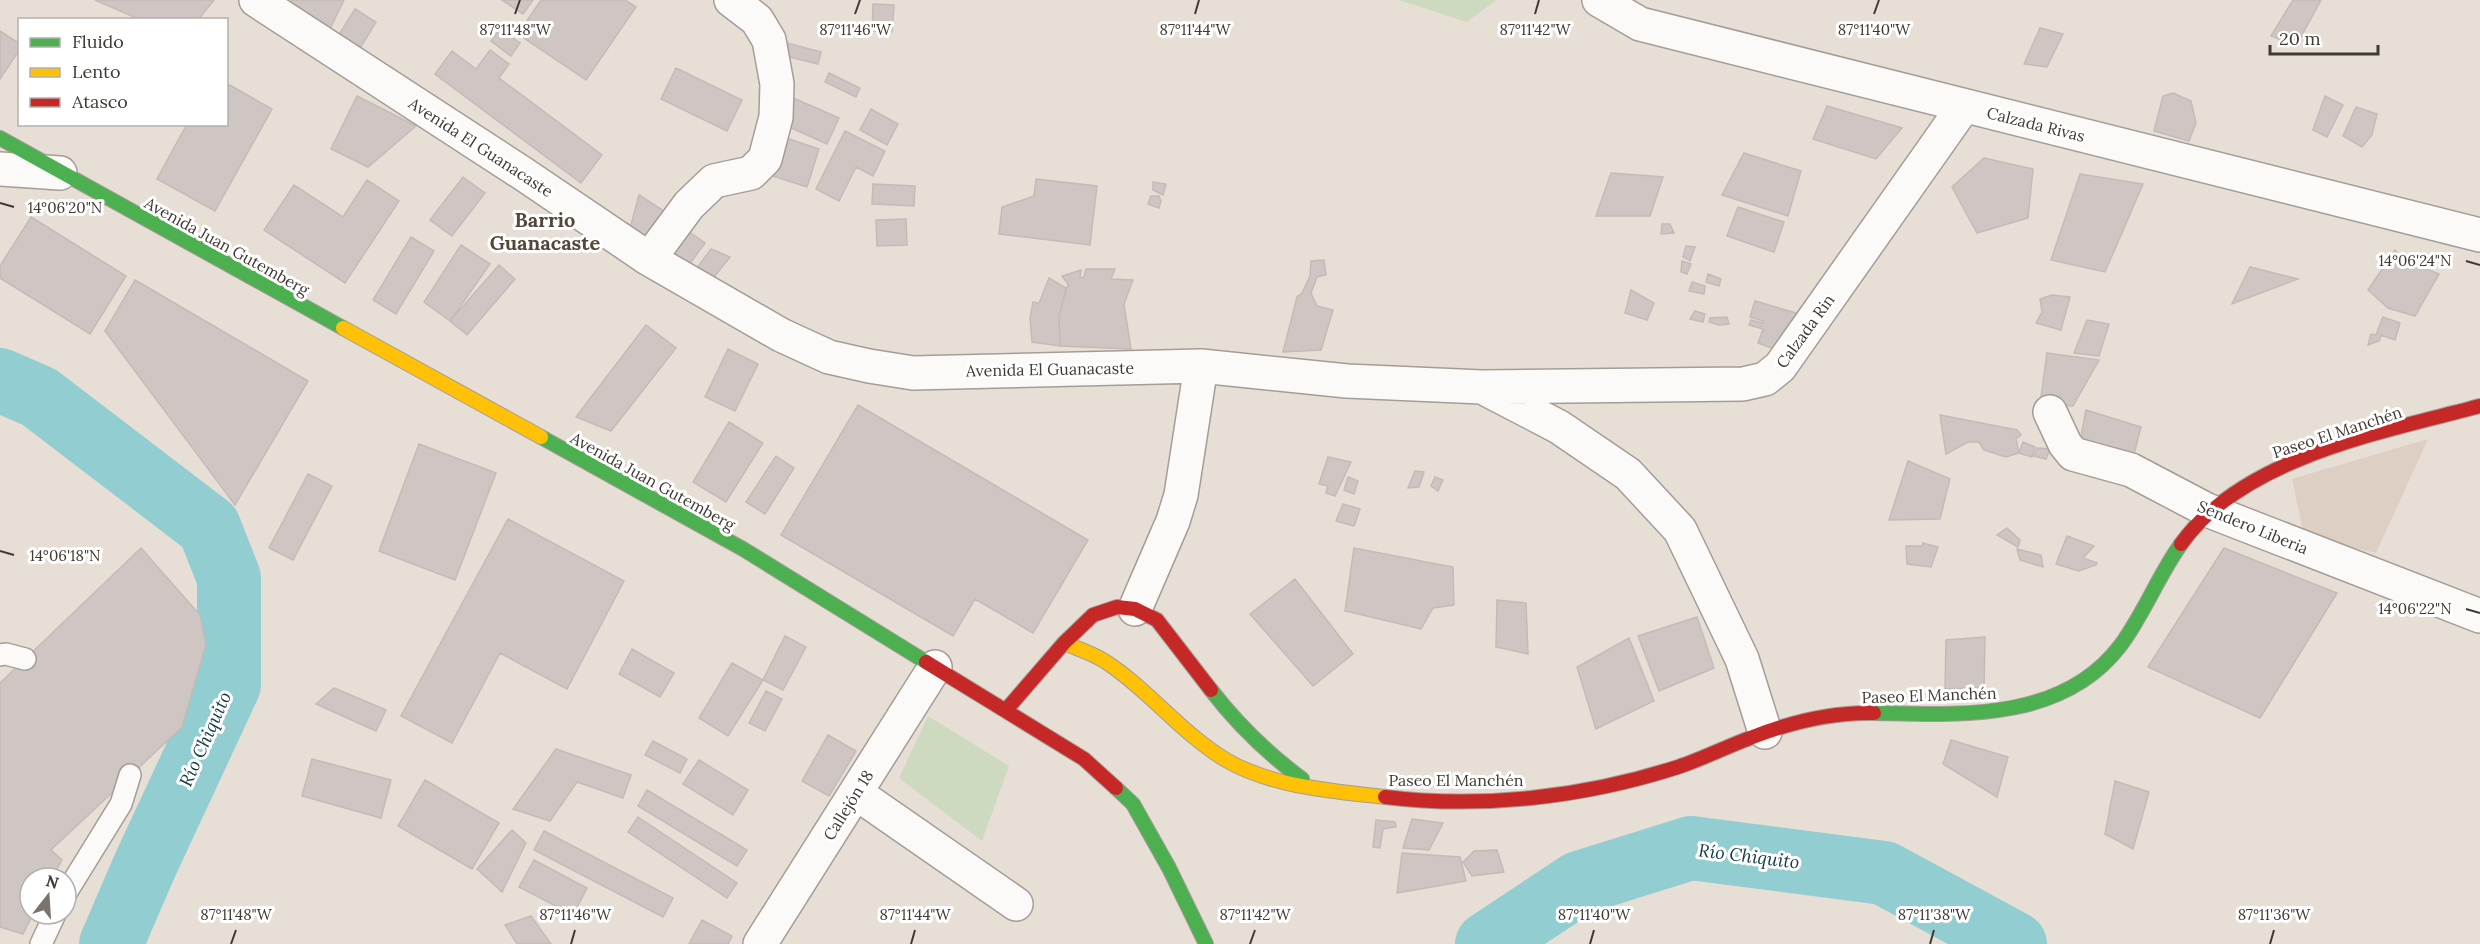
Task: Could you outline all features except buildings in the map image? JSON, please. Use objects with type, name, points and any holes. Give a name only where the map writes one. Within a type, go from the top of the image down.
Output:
[{"type":"street","name":"Avenida El Guanacaste","points":[[256,0],[522,173],[649,259],[781,335],[830,357],[913,373],[1201,366],[1347,381],[1482,387],[1559,427],[1628,474],[1680,530],[1742,659],[1765,732]]},
{"type":"street","points":[[649,259],[689,205],[714,181],[751,174],[765,159],[776,117],[777,84],[769,40],[758,20],[731,0]]},
{"type":"street","name":"Calzada Rivas","points":[[1599,0],[1640,24],[2480,235]]},
{"type":"street","name":"Calzada Rin","points":[[1482,387],[1743,384],[1765,380],[1780,367],[1964,106]]},
{"type":"street","name":"Avenida Juan Gutemberg","points":[[0,138],[743,549],[1084,759],[1134,804],[1204,938]]},
{"type":"street","points":[[0,169],[60,173]]},
{"type":"street","points":[[1135,609],[1173,521],[1181,495],[1201,366]]},
{"type":"street","name":"Paseo El Manchén","points":[[1064,643],[1105,661],[1212,751],[1248,771],[1313,787],[1408,799],[1483,800],[1592,790],[1678,767],[1765,732],[1854,713],[1980,713],[2037,704],[2086,680],[2118,651],[2145,608],[2167,564],[2207,510],[2269,472],[2381,433],[2480,406]]},
{"type":"street","name":"Sendero Liberia","points":[[2050,412],[2065,444],[2073,454],[2131,470],[2207,510],[2480,616]]},
{"type":"street","points":[[1006,710],[1064,643],[1093,615],[1117,607],[1135,609],[1157,620],[1232,717],[1261,746],[1313,787]]},
{"type":"street","name":"Callejón 18","points":[[760,944],[935,667]]},
{"type":"street","points":[[856,793],[1016,904]]},
{"type":"lane","points":[[0,655],[6,654],[25,659]]},
{"type":"lane","points":[[78,874],[121,804],[130,775]]},
{"type":"lane","points":[[41,944],[50,926]]},
{"type":"shaded area","points":[[2428,439],[2376,553],[2304,535],[2292,479]]},
{"type":"green space","points":[[1399,0],[1496,0],[1467,22]]},
{"type":"green space","points":[[928,716],[1009,766],[982,841],[899,778]]},
{"type":"waterway","name":"Río Chiquito","points":[[0,380],[39,397],[209,527],[229,578],[229,685],[111,944]]},
{"type":"waterway","name":"Río Chiquito","points":[[1487,944],[1579,883],[1691,848],[1884,873],[2015,944]]},
{"type":"traffic: fast","points":[[0,138],[343,328]]},
{"type":"traffic: fast","points":[[541,437],[743,549],[926,662]]},
{"type":"traffic: fast","points":[[1874,713],[1974,713],[2007,709],[2039,701],[2069,689],[2096,671],[2120,646],[2181,544]]},
{"type":"traffic: fast","points":[[1211,690],[1254,738],[1302,779]]},
{"type":"traffic: fast","points":[[1116,788],[1133,804],[1169,868],[1206,944]]},
{"type":"traffic: slow","points":[[343,328],[541,437]]},
{"type":"traffic: slow","points":[[1064,643],[1091,654],[1122,673],[1194,737],[1226,760],[1244,769],[1303,786],[1385,797]]},
{"type":"traffic: jam","points":[[2181,544],[2208,514],[2240,489],[2277,469],[2359,438],[2480,406]]},
{"type":"traffic: jam","points":[[1006,710],[1064,643],[1093,615],[1117,607],[1135,609],[1157,620],[1211,690]]},
{"type":"traffic: jam","points":[[926,662],[1084,759],[1116,788]]},
{"type":"traffic: jam","points":[[1385,797],[1459,802],[1496,801],[1570,793],[1607,786],[1678,767],[1750,738],[1795,723],[1843,714],[1874,713]]},
{"type":"district","name":"Barrio Guanacaste","points":[[545,230]]}]
